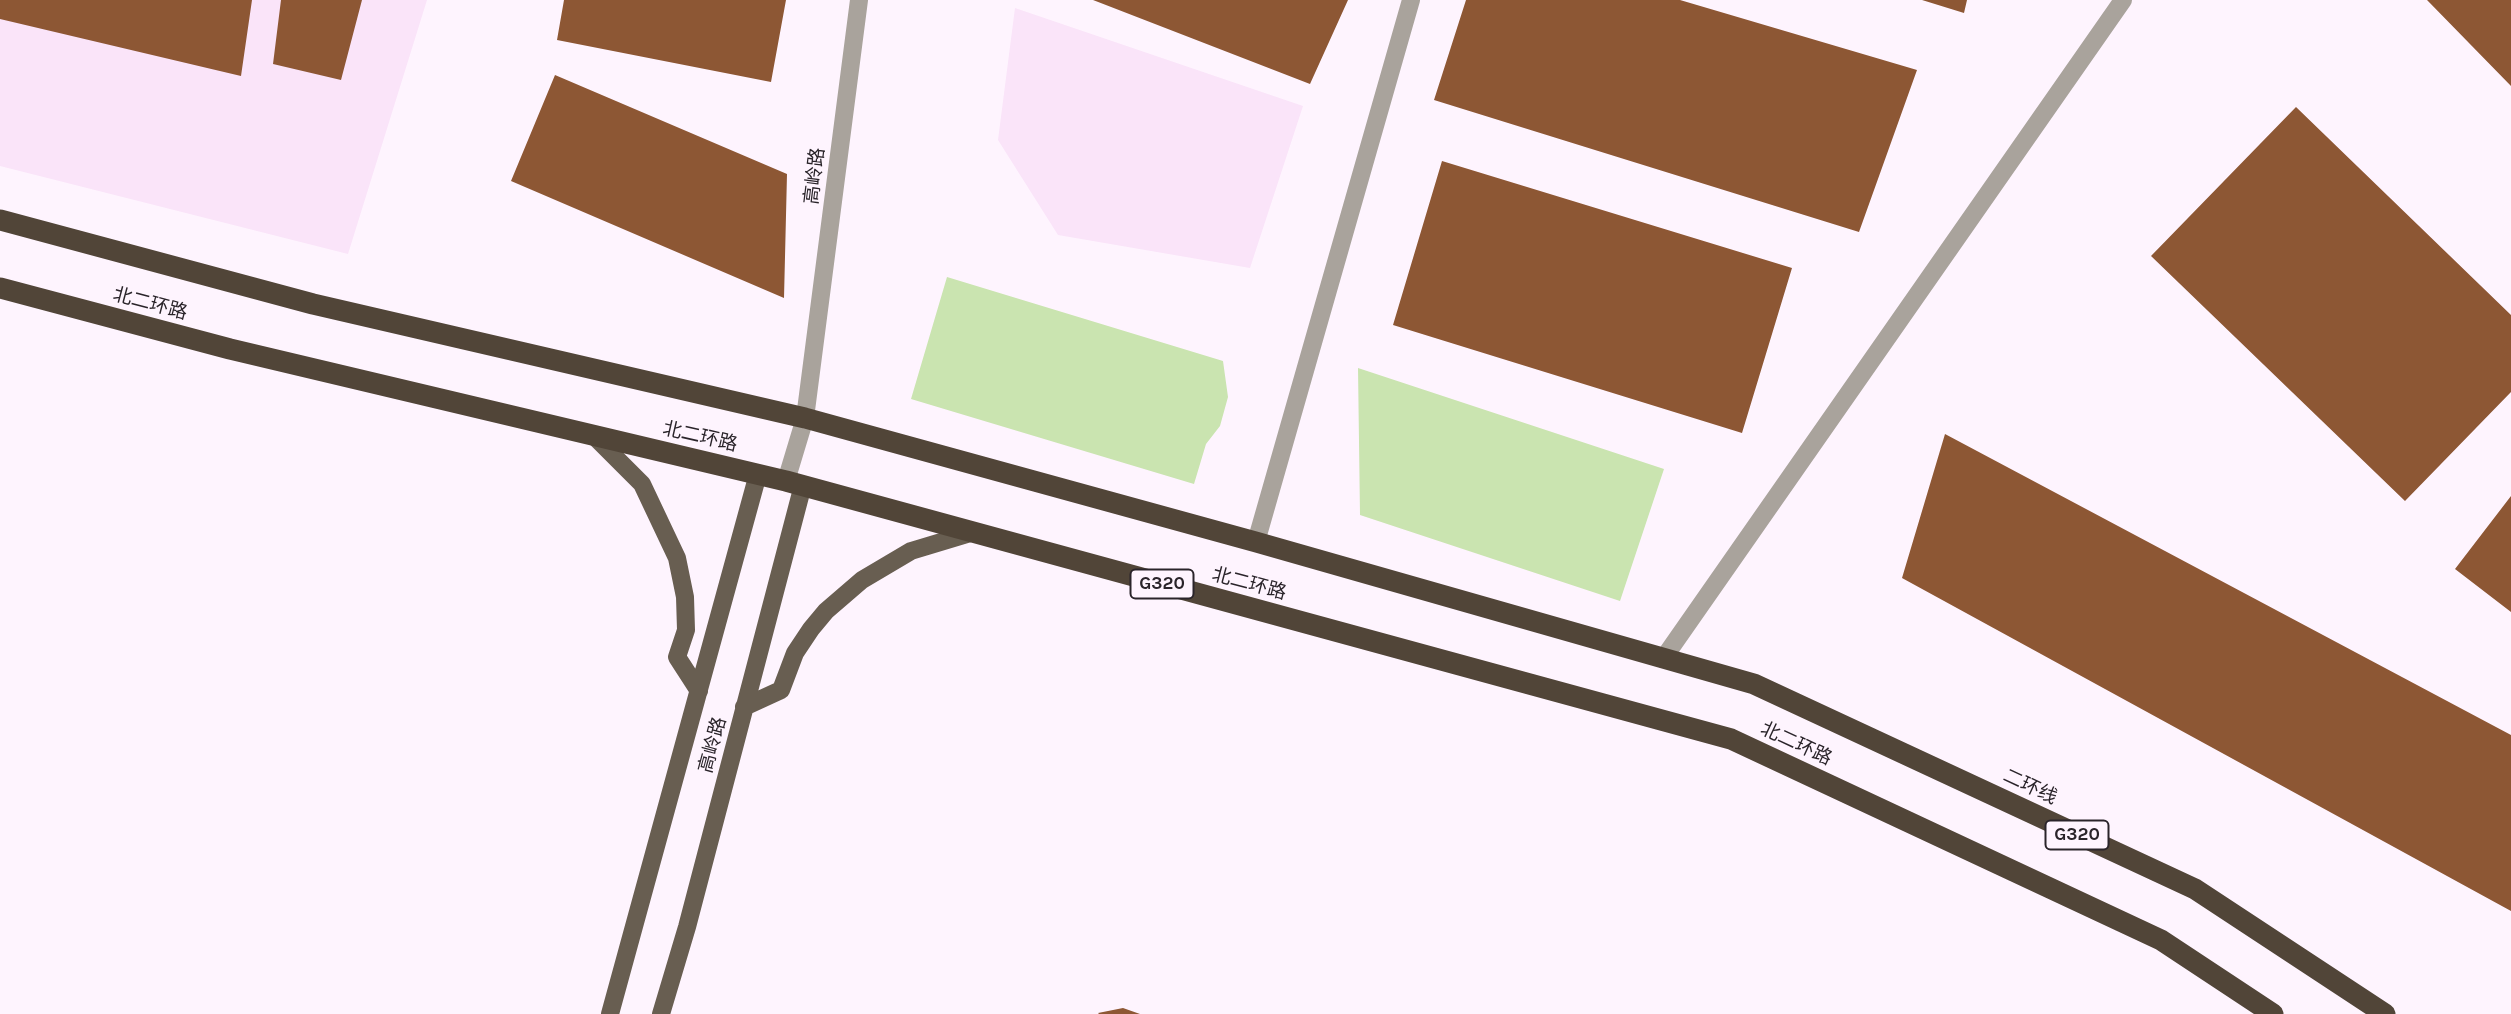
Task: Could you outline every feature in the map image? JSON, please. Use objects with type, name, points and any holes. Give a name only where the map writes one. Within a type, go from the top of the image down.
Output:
[{"type":"highway","name":"G320","points":[[0,220],[313,304],[805,418],[1256,542],[1663,659]]},
{"type":"highway","name":"北二环路","points":[[0,288],[230,349],[794,483],[1731,739],[2161,940],[2273,1014]]},
{"type":"highway","name":"二环线","points":[[1663,659],[1754,684],[2195,889],[2385,1014]]},
{"type":"main road","points":[[594,436],[642,484],[677,558],[685,597],[686,630],[677,657],[699,691]]},
{"type":"main road","points":[[610,1014],[758,474]]},
{"type":"main road","name":"高岭路","points":[[661,1014],[687,927],[744,707],[794,483]]},
{"type":"main road","points":[[744,707],[781,691],[795,653],[811,629],[835,602],[862,580],[911,551],[974,532]]},
{"type":"street","name":"高岭路","points":[[794,483],[805,418],[859,0]]},
{"type":"street","points":[[1256,542],[1411,0]]},
{"type":"street","points":[[1663,659],[2123,0]]},
{"type":"shaded area","points":[[0,0],[427,0],[348,254],[0,166]]},
{"type":"shaded area","points":[[1015,8],[1303,106],[1250,268],[1058,235],[998,140]]},
{"type":"green space","points":[[947,277],[1223,361],[1228,397],[1220,426],[1206,444],[1194,484],[911,399]]},
{"type":"green space","points":[[1358,368],[1664,469],[1620,601],[1360,515]]},
{"type":"building","points":[[0,0],[252,0],[241,76],[0,19]]},
{"type":"building","points":[[281,0],[362,0],[341,80],[273,64]]},
{"type":"building","points":[[564,0],[786,0],[771,82],[557,40]]},
{"type":"building","points":[[1093,0],[1348,0],[1310,84]]},
{"type":"building","points":[[1466,0],[1680,0],[1917,70],[1859,232],[1434,100]]},
{"type":"building","points":[[1922,0],[1967,0],[1964,13]]},
{"type":"building","points":[[2427,0],[2511,0],[2511,86]]},
{"type":"building","points":[[555,75],[787,174],[784,298],[511,181]]},
{"type":"building","points":[[2296,107],[2511,315],[2511,392],[2405,501],[2151,256]]},
{"type":"building","points":[[1442,161],[1792,268],[1742,433],[1393,325]]},
{"type":"building","points":[[1945,434],[2511,735],[2511,911],[1902,578]]},
{"type":"building","points":[[2511,496],[2511,612],[2455,569]]},
{"type":"building","points":[[1123,1008],[1140,1014],[1098,1013]]}]
